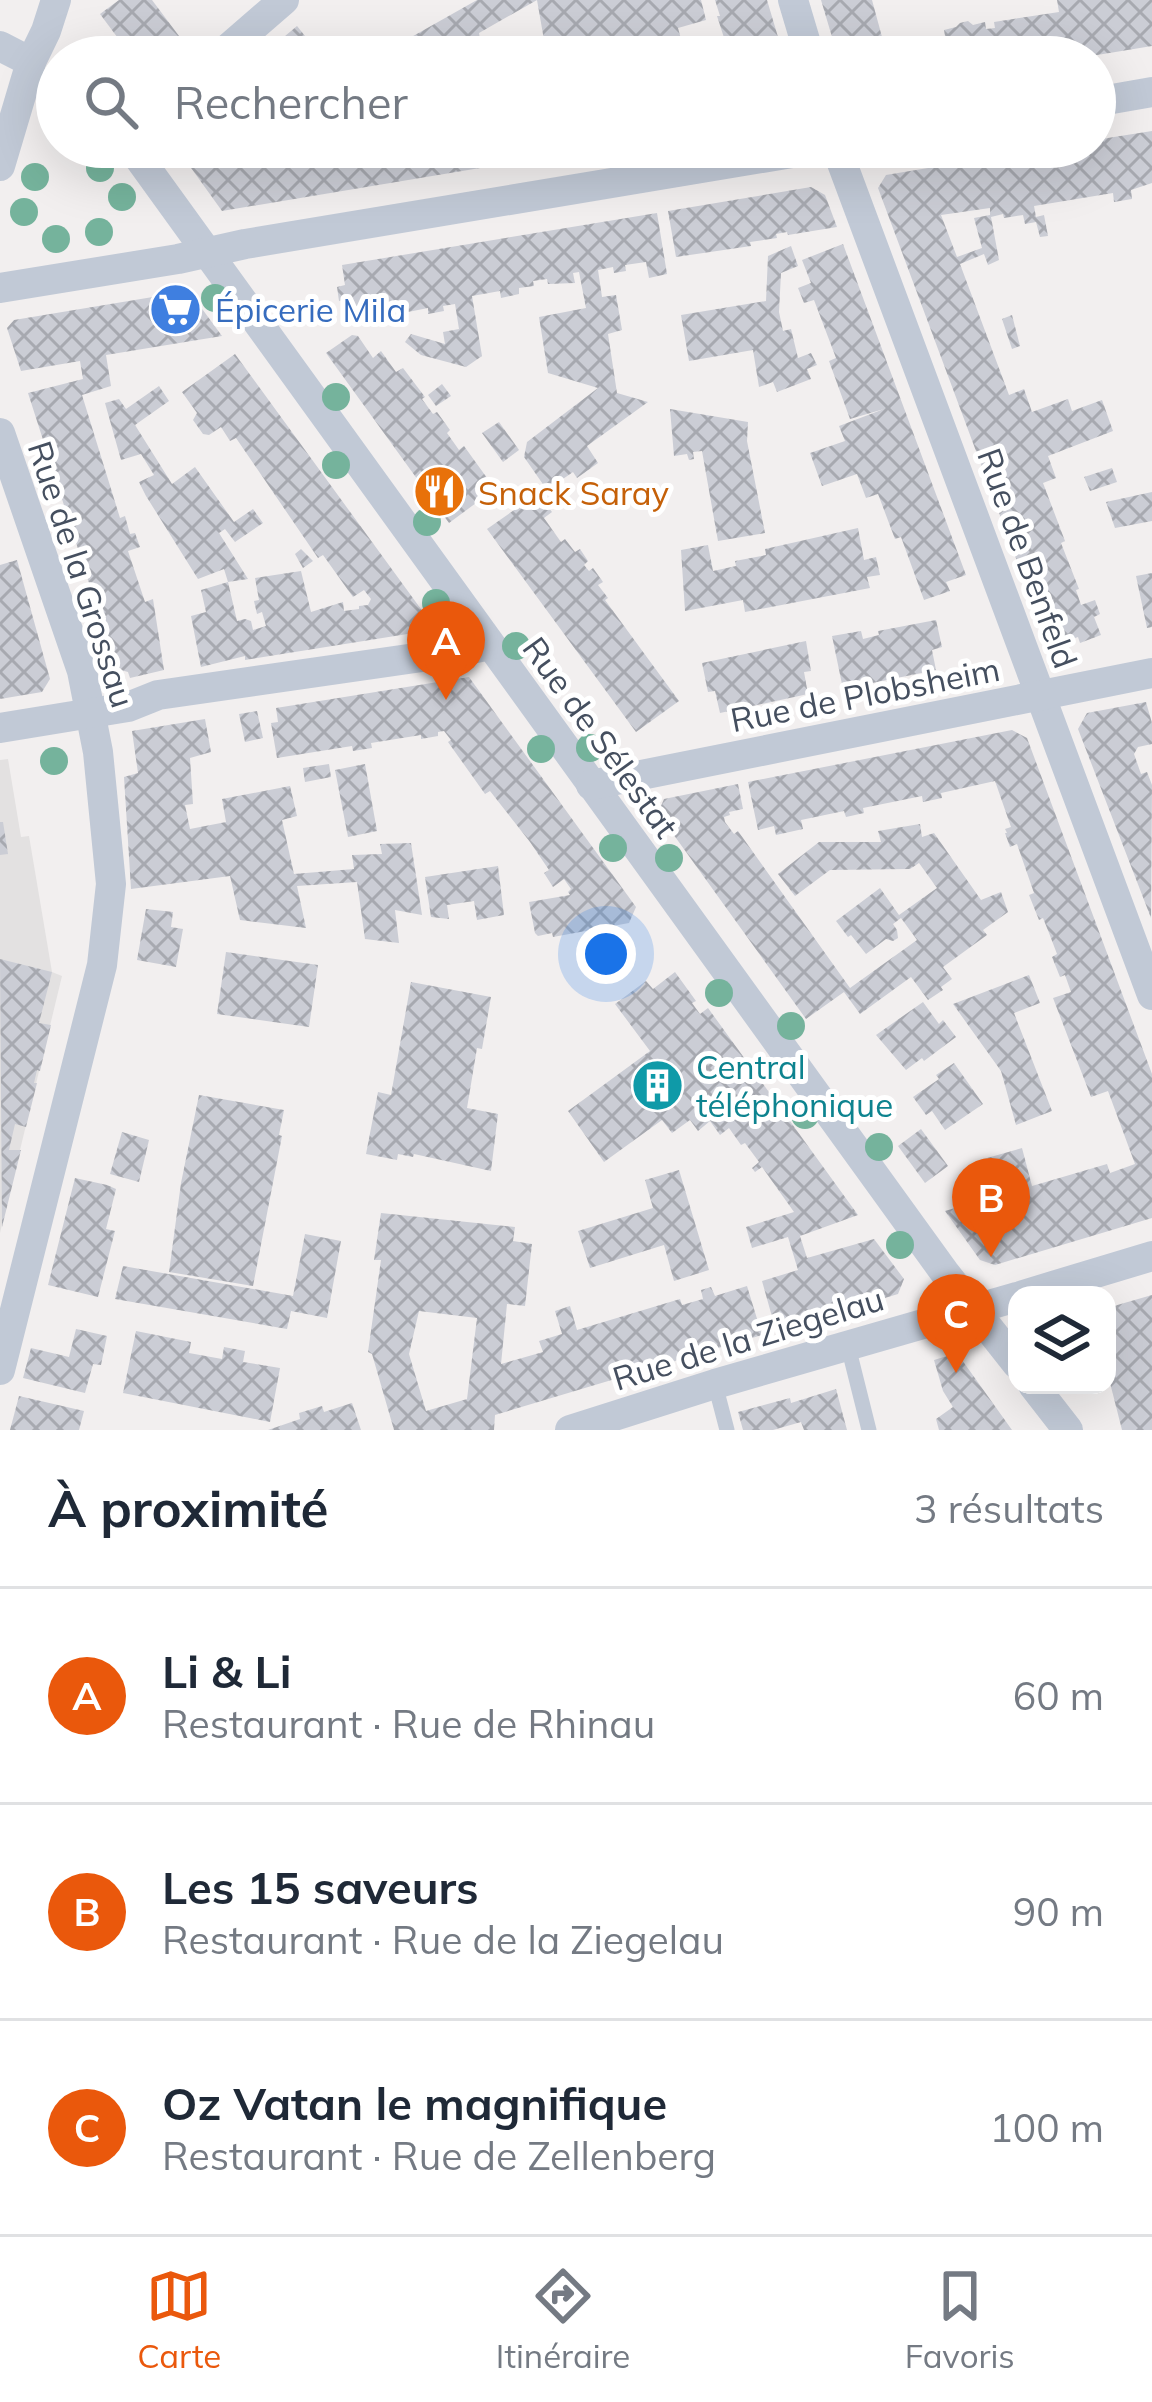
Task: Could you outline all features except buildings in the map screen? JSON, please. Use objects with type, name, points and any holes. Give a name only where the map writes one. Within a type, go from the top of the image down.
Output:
[{"type":"street","points":[[45,36],[56,0]]},
{"type":"street","points":[[242,36],[284,0]]},
{"type":"street","points":[[793,0],[804,36]]},
{"type":"street","points":[[0,46],[36,55]]},
{"type":"street","points":[[8,165],[36,75]]},
{"type":"street","points":[[1116,98],[1152,92]]},
{"type":"street","name":"Rue de Sélestat","points":[[133,168],[206,254],[1008,1352]]},
{"type":"street","points":[[0,289],[91,261],[206,254],[705,168]]},
{"type":"street","name":"Rue de Benfeld","points":[[840,168],[1152,995]]},
{"type":"street","name":"Rue de la Grossau","points":[[0,433],[82,671],[110,855],[109,923],[102,965],[0,1370]]},
{"type":"street","points":[[0,728],[128,707],[158,695],[490,644]]},
{"type":"street","name":"Rue de Plobsheim","points":[[591,784],[1152,673]]},
{"type":"street","name":"Rue de la Ziegelau","points":[[1053,1286],[1152,1256]]},
{"type":"street","name":"Rue de la Ziegelau","points":[[570,1430],[1008,1299]]},
{"type":"street","points":[[1040,1394],[1068,1430]]},
{"type":"lane","points":[[848,1346],[869,1430]]},
{"type":"lane","points":[[715,1384],[727,1430]]},
{"type":"shaded area","points":[[8,759],[21,837],[29,836],[52,972],[62,976],[0,1233],[0,760]]},
{"type":"place","name":"Épicerie Mila","points":[[176,309]]},
{"type":"place","name":"Snack Saray","points":[[439,492]]},
{"type":"place","name":"Li & Li","points":[[446,700]]},
{"type":"place","name":"Central téléphonique","points":[[657,1085]]},
{"type":"place","name":"Les 15 saveurs","points":[[991,1257]]},
{"type":"place","name":"Oz Vatan le magnifique","points":[[956,1373]]}]
